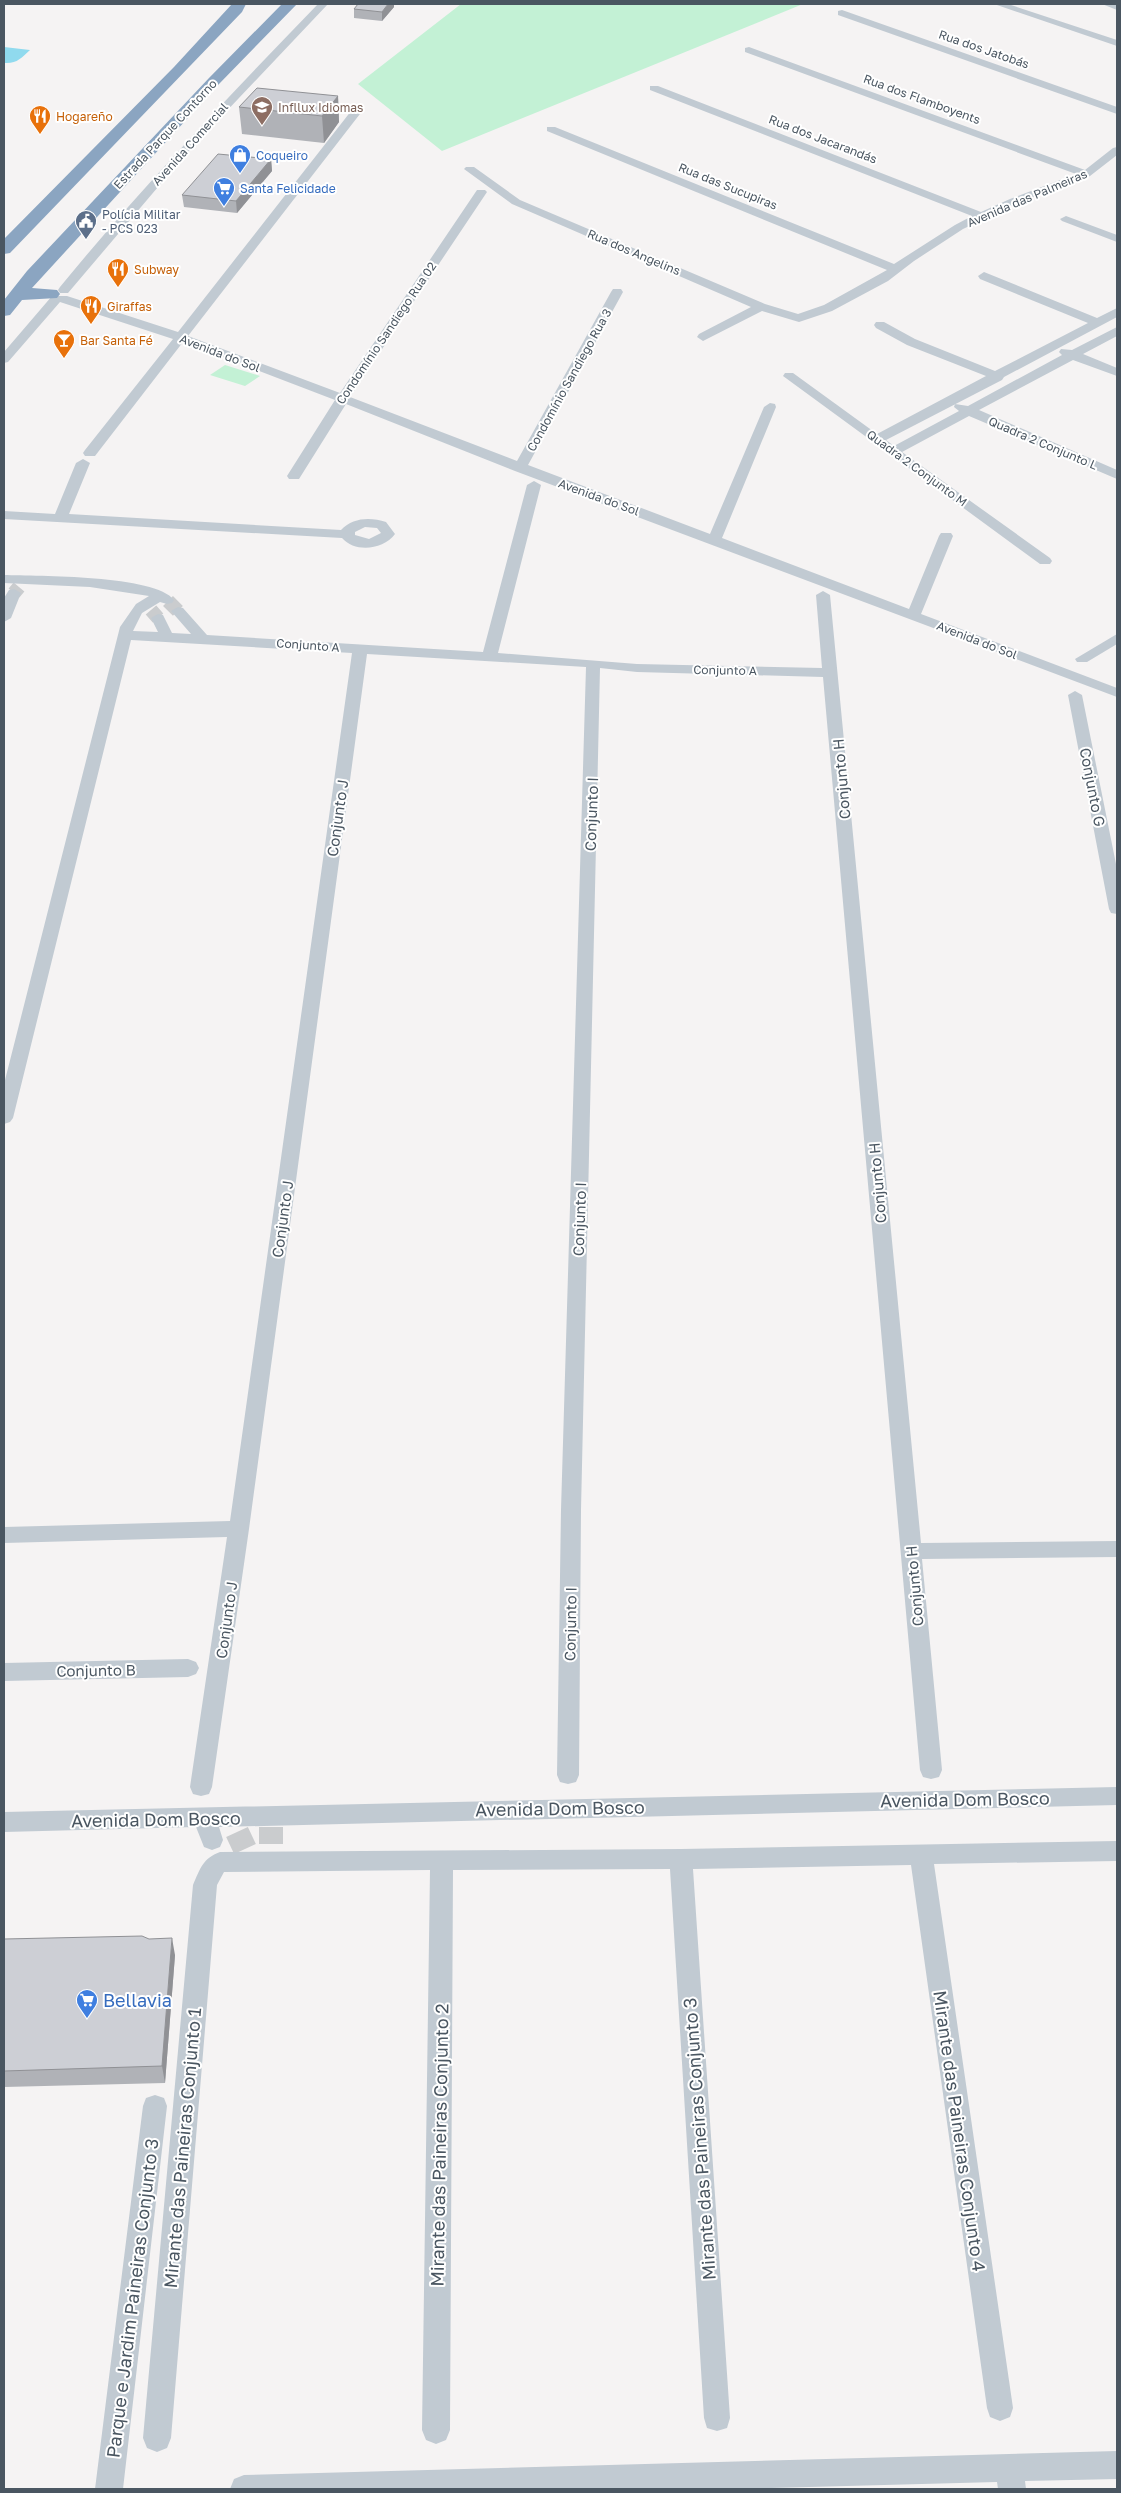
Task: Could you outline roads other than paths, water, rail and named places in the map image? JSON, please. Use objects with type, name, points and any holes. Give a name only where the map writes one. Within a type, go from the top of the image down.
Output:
[{"type":"highway","name":"Estrada Parque Contorno","points":[[4,311],[33,275],[214,81],[290,4]]},
{"type":"highway","points":[[4,249],[41,208],[197,54],[240,5]]},
{"type":"highway","points":[[33,275],[37,284],[63,296]]},
{"type":"highway","points":[[17,295],[34,293],[63,296]]},
{"type":"street","name":"Avenida Comercial","points":[[4,360],[63,296],[102,243],[182,152],[323,4]]},
{"type":"street","points":[[1000,4],[1117,43]]},
{"type":"street","points":[[1107,4],[1117,7]]},
{"type":"street","name":"Rua dos Jatobás","points":[[842,14],[1114,108]]},
{"type":"street","name":"Rua dos Flamboyents","points":[[749,50],[1086,174]]},
{"type":"street","name":"Rua dos Jacarandás","points":[[654,88],[981,216]]},
{"type":"street","points":[[60,519],[87,458],[359,108]]},
{"type":"street","name":"Rua das Sucupiras","points":[[551,129],[895,268]]},
{"type":"street","name":"Avenida das Palmeiras","points":[[805,318],[871,286],[935,241],[981,216],[1086,174],[1117,150]]},
{"type":"street","name":"Rua dos Angelins","points":[[470,169],[516,202],[761,307],[789,317],[805,318]]},
{"type":"street","name":"Condomínio Sandiego Rua 02","points":[[294,476],[342,400],[481,192]]},
{"type":"street","points":[[1066,219],[1117,238]]},
{"type":"street","points":[[984,276],[1099,322]]},
{"type":"street","name":"Condomínio Sandiego Rua 3","points":[[520,468],[617,292]]},
{"type":"street","name":"Avenida do Sol","points":[[63,296],[180,338],[1117,692]]},
{"type":"street","points":[[703,337],[761,307]]},
{"type":"street","points":[[877,440],[1117,312]]},
{"type":"street","points":[[880,325],[911,342],[998,377]]},
{"type":"street","points":[[894,451],[1117,331]]},
{"type":"street","points":[[1053,347],[1117,372]]},
{"type":"street","name":"Quadra 2 Conjunto M","points":[[788,376],[1045,561]]},
{"type":"street","name":"Quadra 2 Conjunto L","points":[[948,402],[1117,475]]},
{"type":"street","points":[[714,540],[770,407]]},
{"type":"street","points":[[489,658],[534,485]]},
{"type":"street","points":[[4,515],[347,534]]},
{"type":"street","points":[[913,616],[946,536]]},
{"type":"street","points":[[4,579],[14,592]]},
{"type":"street","points":[[14,592],[125,586],[140,588],[169,602],[202,638]]},
{"type":"street","points":[[125,586],[152,610],[167,637]]},
{"type":"street","points":[[4,618],[14,592]]},
{"type":"street","name":"Conjunto H","points":[[823,595],[931,1770]]},
{"type":"street","points":[[4,1118],[128,627],[137,608],[152,610],[169,602]]},
{"type":"street","name":"Conjunto A","points":[[126,635],[343,647],[360,650],[620,665],[637,668],[830,669]]},
{"type":"street","points":[[1082,659],[1117,638]]},
{"type":"street","name":"Conjunto J","points":[[201,1787],[239,1530],[360,650]]},
{"type":"street","name":"Conjunto I","points":[[568,1775],[571,1510],[592,771],[593,664]]},
{"type":"street","name":"Conjunto G","points":[[1075,695],[1117,909]]},
{"type":"street","points":[[4,1535],[239,1530]]},
{"type":"street","points":[[911,1551],[1117,1549]]},
{"type":"street","name":"Conjunto B","points":[[4,1672],[188,1668]]},
{"type":"street","name":"Avenida Dom Bosco","points":[[4,1822],[205,1819],[256,1838],[1117,1796]]},
{"type":"street","points":[[205,1819],[217,1853],[256,1838],[442,1860],[682,1859],[1117,1851]]},
{"type":"street","name":"Mirante das Paineiras Conjunto 1","points":[[157,2438],[182,2137],[206,1885],[217,1853]]},
{"type":"street","name":"Mirante das Paineiras Conjunto 4","points":[[921,1854],[1000,2408]]},
{"type":"street","name":"Mirante das Paineiras Conjunto 3","points":[[682,1859],[717,2418]]},
{"type":"street","name":"Mirante das Paineiras Conjunto 2","points":[[436,2430],[442,1860]]},
{"type":"street","name":"Parque e Jardim Paineiras Conjunto 3","points":[[109,2489],[155,2106]]},
{"type":"street","points":[[244,2489],[1010,2479],[1117,2465]]},
{"type":"water","points":[[4,47],[30,50],[16,61],[4,63]]},
{"type":"tunnel","points":[[14,593],[19,587]]},
{"type":"tunnel","points":[[168,601],[178,611]]},
{"type":"tunnel","points":[[151,610],[158,618]]},
{"type":"tunnel","points":[[271,1827],[271,1844]]},
{"type":"tunnel","points":[[237,1832],[245,1849]]},
{"type":"place","name":"Infllux Idiomas","points":[[262,126]]},
{"type":"place","name":"Hogareño","points":[[40,135]]},
{"type":"place","name":"Coqueiro","points":[[240,174]]},
{"type":"place","name":"Santa Felicidade","points":[[224,207]]},
{"type":"place","name":"Polícia Militar - PCS 023","points":[[86,240]]},
{"type":"place","name":"Subway","points":[[118,288]]},
{"type":"place","name":"Giraffas","points":[[91,325]]},
{"type":"place","name":"Bar Santa Fé","points":[[64,359]]},
{"type":"place","name":"Bellavia","points":[[87,2019]]}]
